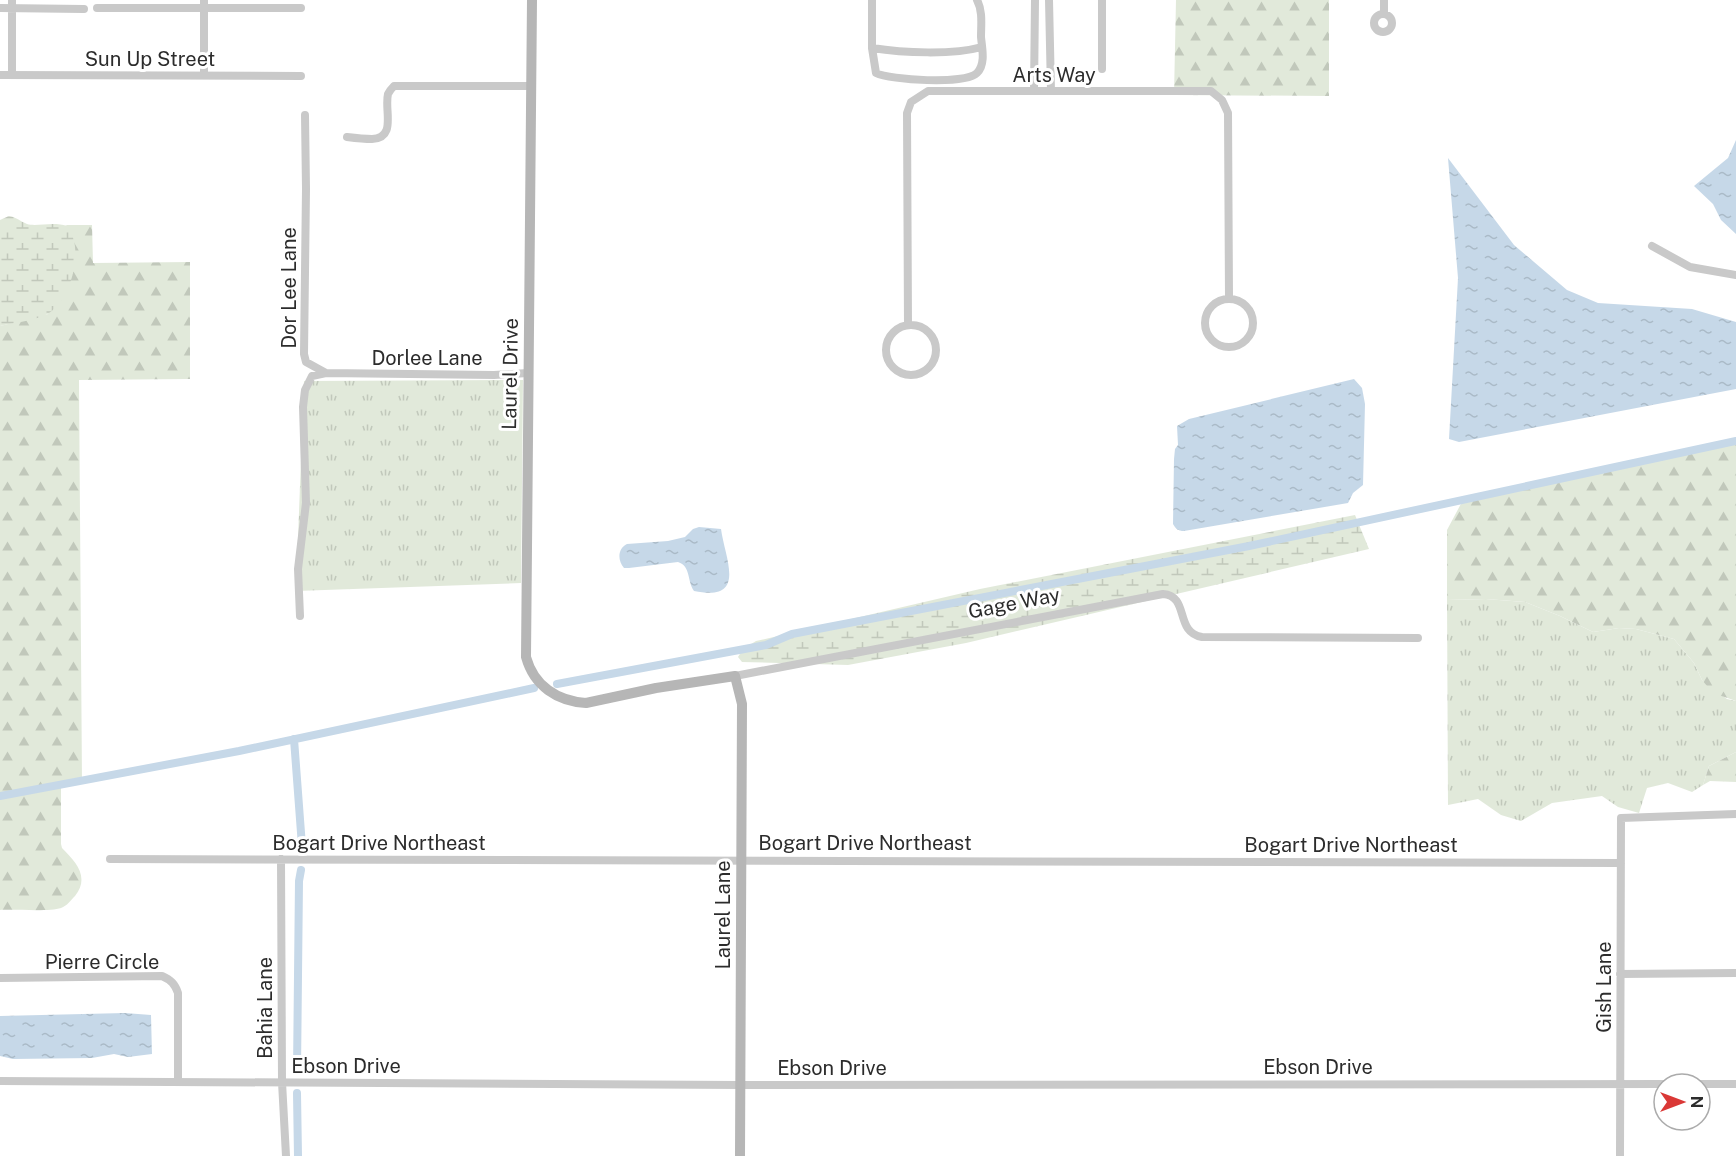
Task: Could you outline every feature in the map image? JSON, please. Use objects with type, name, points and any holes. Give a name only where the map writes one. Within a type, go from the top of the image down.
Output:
[{"type":"street","name":"Laurel Drive","points":[[532,0],[526,657],[533,676],[546,689],[579,702],[596,701]]},
{"type":"street","points":[[872,0],[872,48],[876,73],[883,76],[956,79],[968,78],[976,74],[981,67],[981,13],[977,0]]},
{"type":"street","points":[[1034,91],[1035,0]]},
{"type":"street","points":[[1049,0],[1051,91]]},
{"type":"street","points":[[1102,0],[1102,69]]},
{"type":"street","points":[[1384,0],[1384,14]]},
{"type":"street","points":[[12,4],[12,75]]},
{"type":"street","points":[[0,8],[12,4],[84,9]]},
{"type":"street","points":[[204,4],[204,75]]},
{"type":"street","points":[[97,8],[204,4],[301,8]]},
{"type":"street","points":[[872,48],[967,51],[982,47]]},
{"type":"street","name":"Sun Up Street","points":[[0,75],[301,76]]},
{"type":"street","points":[[347,137],[374,139],[384,135],[389,119],[388,93],[394,86],[531,86]]},
{"type":"street","name":"Arts Way","points":[[908,326],[907,113],[911,102],[928,91],[1211,91],[1222,100],[1228,113],[1229,298]]},
{"type":"street","name":"Dor Lee Lane","points":[[305,115],[304,354],[306,362],[326,373]]},
{"type":"street","points":[[1652,246],[1690,267],[1736,276]]},
{"type":"street","points":[[1229,298],[1243,302],[1253,322],[1249,336],[1244,342],[1230,347],[1222,346],[1210,338],[1204,324],[1205,316],[1214,303],[1229,298]]},
{"type":"street","points":[[908,326],[916,326],[929,333],[936,347],[933,363],[928,369],[914,375],[897,371],[887,357],[889,340],[893,333],[908,326]]},
{"type":"street","name":"Dorlee Lane","points":[[326,373],[494,375],[528,373]]},
{"type":"street","name":"Dor Lee Lane","points":[[300,616],[298,569],[306,503],[303,446],[304,398],[312,376],[326,373]]},
{"type":"street","name":"Gage Way","points":[[596,701],[1163,594],[1172,595],[1178,600],[1188,631],[1202,638],[1418,638]]},
{"type":"street","name":"Laurel Lane","points":[[735,676],[742,704],[740,1156]]},
{"type":"street","name":"Gish Lane","points":[[1620,1156],[1621,818],[1736,814]]},
{"type":"street","name":"Bogart Drive Northeast","points":[[110,859],[1620,863]]},
{"type":"street","name":"Bahia Lane","points":[[281,859],[282,1082],[286,1156]]},
{"type":"street","points":[[1620,974],[1736,973]]},
{"type":"street","name":"Pierre Circle","points":[[0,978],[162,976],[170,979],[176,985],[178,993],[178,1082]]},
{"type":"street","name":"Ebson Drive","points":[[0,1081],[740,1085],[1652,1084]]},
{"type":"street","points":[[1712,1084],[1736,1084]]},
{"type":"green space","points":[[1176,0],[1329,0],[1329,96],[1174,95]]},
{"type":"green space","points":[[9,216],[31,225],[67,226],[75,246],[75,259],[70,284],[57,306],[39,318],[0,326],[0,220]]},
{"type":"green space","points":[[65,225],[92,225],[93,263],[190,262],[190,379],[79,380],[82,783],[61,788],[61,844],[76,864],[81,882],[75,896],[61,908],[0,910],[0,326],[48,314],[67,226]]},
{"type":"green space","points":[[523,380],[521,583],[296,591],[304,381]]},
{"type":"green space","points":[[1736,443],[1736,701],[1713,693],[1702,680],[1694,663],[1674,639],[1636,629],[1619,628],[1593,632],[1525,602],[1486,599],[1447,600],[1447,530],[1463,500]]},
{"type":"green space","points":[[1355,515],[1369,549],[966,643],[848,665],[742,662],[738,657],[743,649],[756,641],[980,589]]},
{"type":"green space","points":[[1486,599],[1525,602],[1593,632],[1619,628],[1636,629],[1674,639],[1694,663],[1702,680],[1727,699],[1736,701],[1736,752],[1709,766],[1703,785],[1692,792],[1668,783],[1647,788],[1639,813],[1618,807],[1602,796],[1552,803],[1521,821],[1501,815],[1478,799],[1448,805],[1447,600]]},
{"type":"green space","points":[[1736,752],[1736,782],[1710,781],[1703,785],[1709,766]]},
{"type":"water","points":[[1736,140],[1736,234],[1721,220],[1713,204],[1694,186],[1728,158]]},
{"type":"water","points":[[1448,158],[1514,245],[1567,290],[1598,303],[1692,309],[1736,322],[1736,389],[1459,442],[1449,439],[1458,278]]},
{"type":"water","points":[[1354,379],[1362,388],[1365,404],[1363,485],[1353,493],[1348,503],[1184,531],[1175,527],[1173,524],[1174,459],[1178,445],[1177,426],[1189,419]]},
{"type":"water","points":[[699,527],[721,529],[729,575],[727,584],[722,590],[711,593],[694,591],[687,570],[678,562],[629,568],[624,568],[622,565],[620,551],[627,544],[668,541],[685,537],[693,529]]},
{"type":"water","points":[[125,1013],[151,1015],[152,1054],[128,1057],[114,1054],[92,1058],[13,1059],[0,1056],[0,1016]]},
{"type":"waterway","points":[[557,684],[766,645],[792,634],[1249,546],[1736,441]]},
{"type":"waterway","points":[[0,796],[239,751],[534,688]]},
{"type":"waterway","points":[[294,739],[302,846]]},
{"type":"waterway","points":[[297,1071],[301,870]]},
{"type":"waterway","points":[[297,1093],[298,1156]]}]
